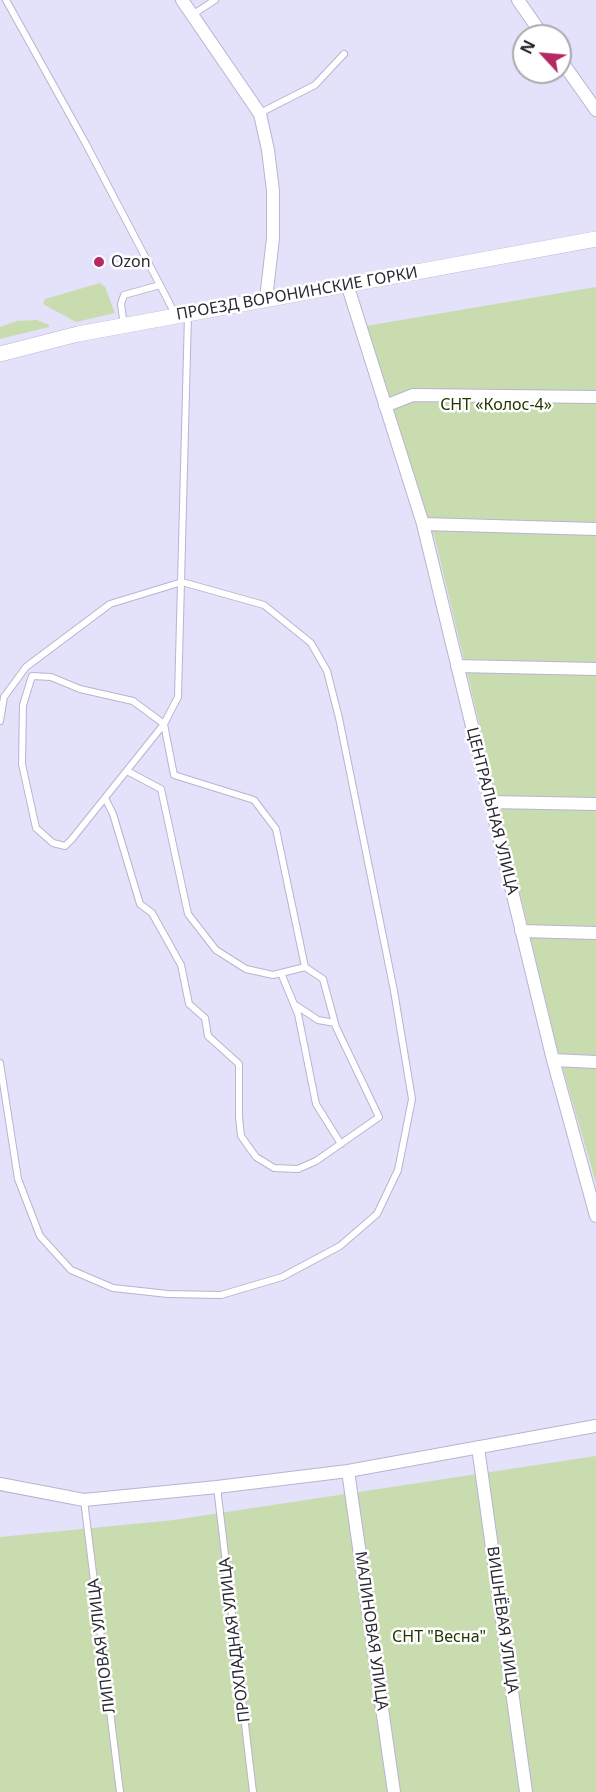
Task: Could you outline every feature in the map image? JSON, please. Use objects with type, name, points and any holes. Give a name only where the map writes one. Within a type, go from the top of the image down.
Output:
[{"type":"street","points":[[182,0],[260,114],[268,150],[273,191],[273,238],[266,299]]},
{"type":"street","points":[[518,0],[535,24]]},
{"type":"street","points":[[572,76],[596,110]]},
{"type":"street","name":"ПРОЕЗД ВОРОНИНСКИЕ ГОРКИ","points":[[0,354],[78,334],[596,239]]},
{"type":"street","name":"ЦЕНТРАЛЬНАЯ УЛИЦА","points":[[347,284],[423,524],[553,1060],[593,1193],[596,1216]]},
{"type":"street","points":[[385,406],[413,395],[596,397]]},
{"type":"street","points":[[423,524],[596,529]]},
{"type":"street","points":[[457,666],[596,669]]},
{"type":"street","points":[[490,802],[596,804]]},
{"type":"street","points":[[521,931],[596,933]]},
{"type":"street","points":[[553,1060],[596,1062]]},
{"type":"street","points":[[0,1484],[84,1500],[348,1471],[596,1426]]},
{"type":"street","name":"ВИШНЁВАЯ УЛИЦА","points":[[478,1447],[526,1792]]},
{"type":"street","name":"МАЛИНОВАЯ УЛИЦА","points":[[348,1471],[394,1792]]},
{"type":"lane","points":[[6,0],[86,144],[160,285],[182,315],[182,582],[178,697],[164,724],[65,846],[53,843],[36,828],[22,764],[23,705],[32,676]]},
{"type":"lane","points":[[192,15],[215,0]]},
{"type":"lane","points":[[260,114],[315,85],[344,54]]},
{"type":"lane","points":[[124,326],[121,304],[124,295],[160,285]]},
{"type":"lane","points":[[0,721],[4,696],[26,667],[110,604],[182,582],[264,605],[311,643],[327,671],[394,991],[412,1099],[398,1170],[377,1214],[340,1246],[282,1277],[221,1295],[168,1294],[113,1288],[71,1270],[40,1236],[18,1179],[0,1063]]},
{"type":"lane","points":[[26,667],[32,676]]},
{"type":"lane","points":[[32,676],[51,678],[133,701],[164,724],[174,775],[254,800],[276,829],[305,967],[323,979],[335,1023],[379,1117],[316,1161],[298,1169],[274,1168],[256,1157],[241,1136],[239,1064],[208,1036],[205,1018],[189,1004],[181,965],[152,913],[140,904],[113,814],[105,798]]},
{"type":"lane","points":[[127,771],[161,789],[188,914],[216,950],[246,969],[273,975],[305,967]]},
{"type":"lane","points":[[281,973],[298,1014],[316,1104],[341,1144]]},
{"type":"lane","points":[[294,1004],[318,1020],[335,1023]]},
{"type":"lane","name":"ПРОХЛАДНАЯ УЛИЦА","points":[[217,1487],[253,1792]]},
{"type":"lane","name":"ЛИПОВАЯ УЛИЦА","points":[[84,1500],[120,1792]]},
{"type":"green space","points":[[100,283],[105,287],[115,313],[76,322],[43,304],[45,299]]},
{"type":"green space","name":"СНТ «Колос-4»","points":[[596,287],[596,1183],[558,1052],[435,539],[366,326]]},
{"type":"green space","points":[[37,320],[49,327],[0,339],[0,327],[17,321]]},
{"type":"green space","name":"СНТ \"Весна\"","points":[[596,1456],[596,1792],[0,1792],[0,1537],[174,1520]]},
{"type":"place","name":"Ozon","points":[[99,262]]}]
